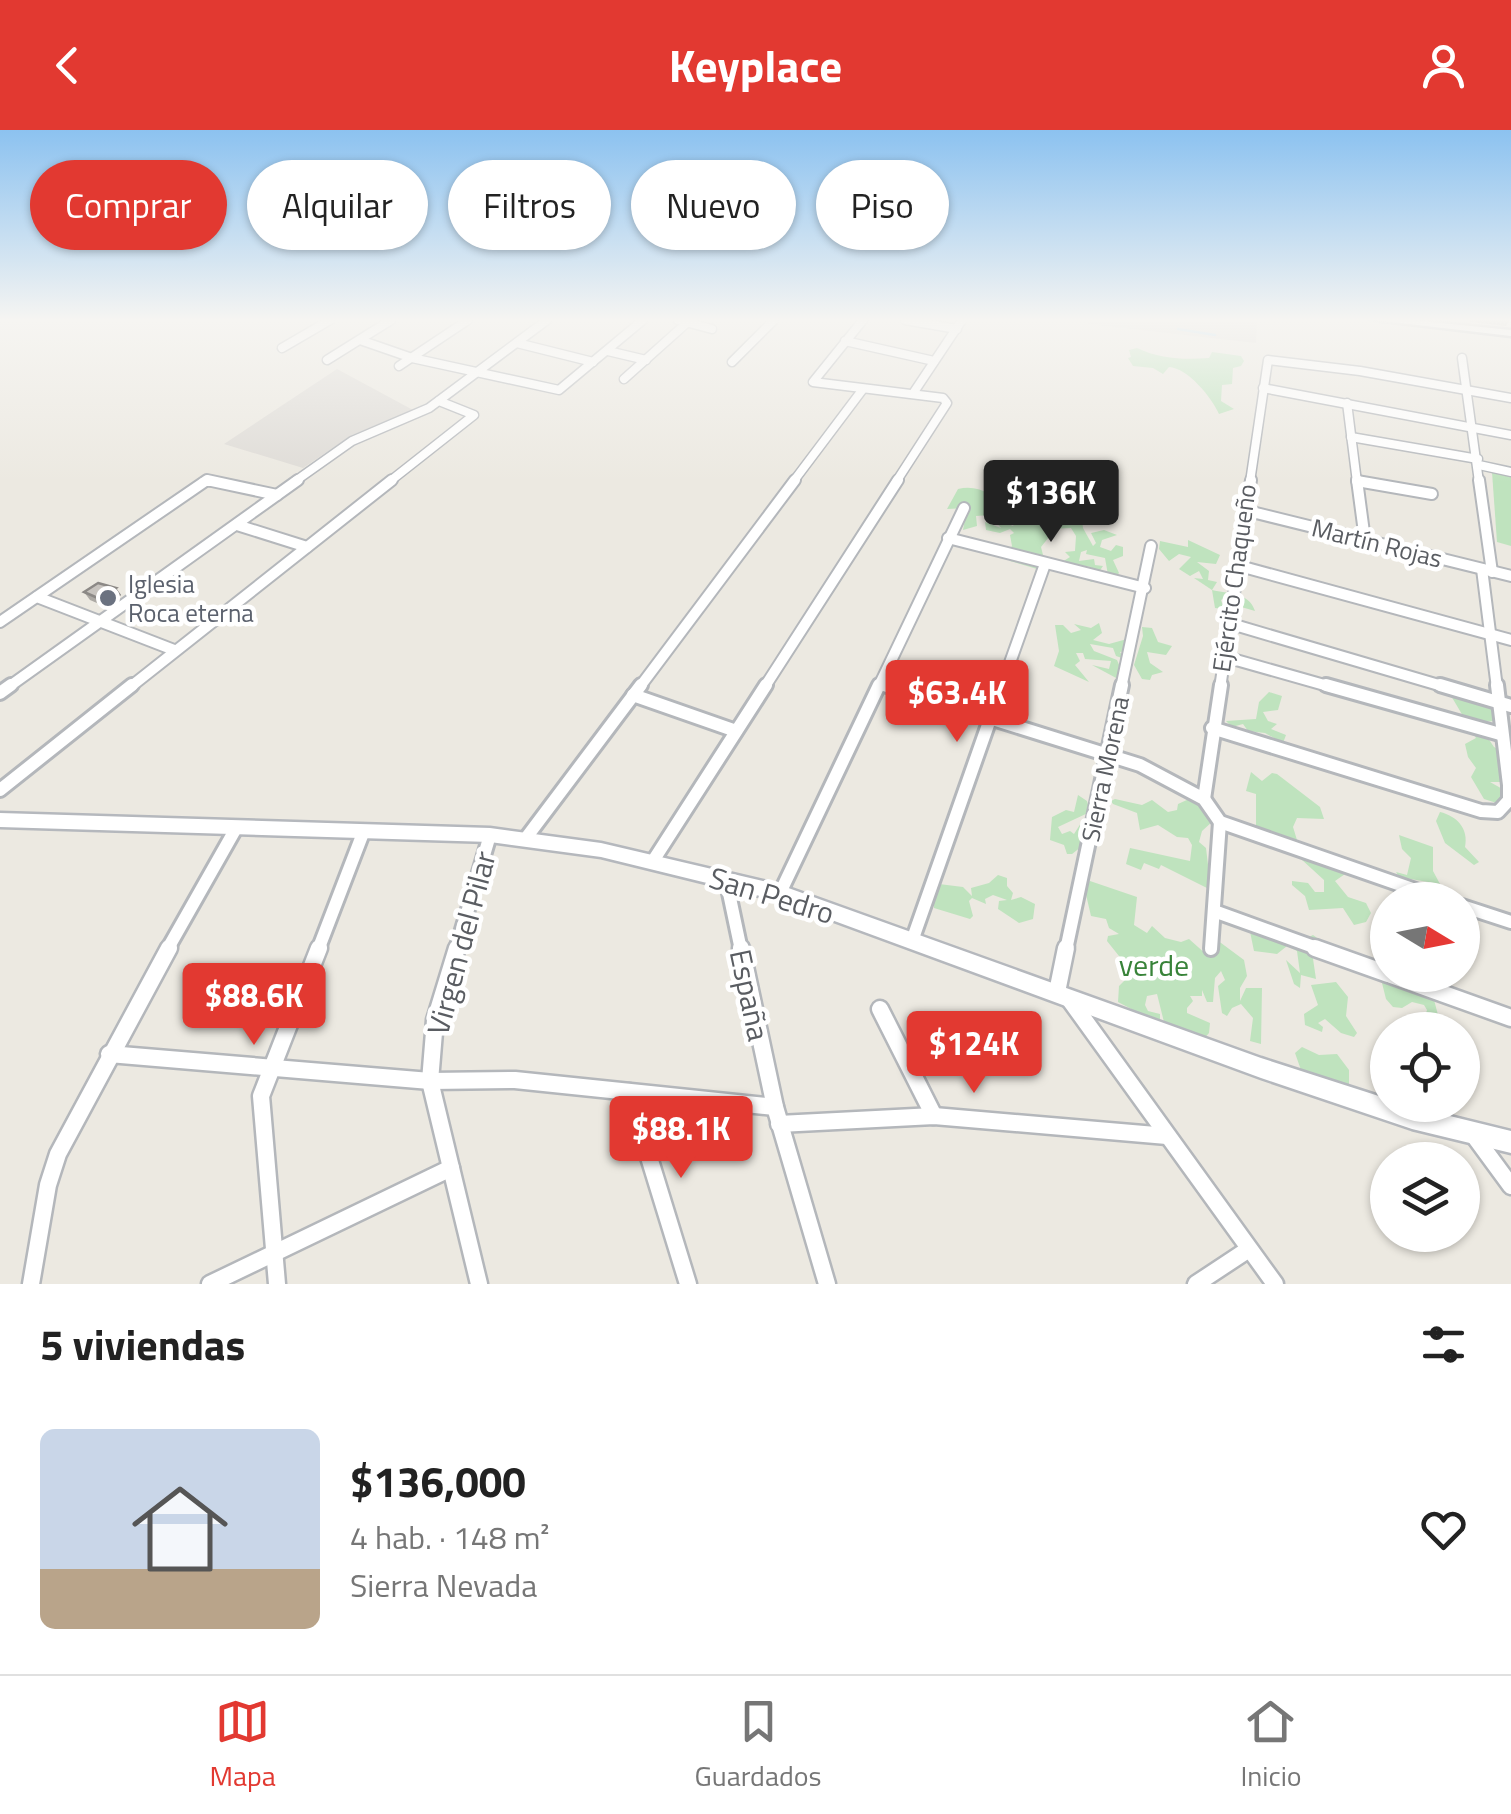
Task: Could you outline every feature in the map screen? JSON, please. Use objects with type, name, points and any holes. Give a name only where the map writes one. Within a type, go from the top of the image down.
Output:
[{"type":"main road","name":"San Pedro","points":[[0,820],[526,838],[653,861],[780,893],[1262,1068],[1473,1134],[1511,1142]]},
{"type":"street","points":[[0,693],[363,434],[439,401],[476,374]]},
{"type":"street","points":[[487,374],[559,390],[578,374]]},
{"type":"street","points":[[624,379],[630,374]]},
{"type":"street","points":[[653,861],[947,403],[943,398],[914,392],[812,381],[818,374]]},
{"type":"street","points":[[914,392],[925,374]]},
{"type":"street","name":"Ejército Chaqueño","points":[[1204,800],[1222,656],[1266,374]]},
{"type":"street","name":"Ejército Chaqueño","points":[[1367,374],[1465,390]]},
{"type":"street","points":[[1212,728],[1481,811],[1498,812],[1506,807],[1510,785],[1496,702],[1479,462],[1463,374]]},
{"type":"street","points":[[1262,388],[1511,434]]},
{"type":"street","points":[[526,838],[863,389]]},
{"type":"street","points":[[1465,390],[1511,398]]},
{"type":"street","points":[[0,790],[474,415],[439,401]]},
{"type":"street","points":[[1347,404],[1365,540]]},
{"type":"street","points":[[1351,437],[1511,472]]},
{"type":"street","points":[[0,622],[208,480],[277,495]]},
{"type":"street","points":[[1357,481],[1432,494]]},
{"type":"street","points":[[780,893],[964,508]]},
{"type":"street","name":"Martín Rojas","points":[[1244,510],[1511,576]]},
{"type":"street","points":[[237,524],[306,547]]},
{"type":"street","points":[[948,538],[1145,588]]},
{"type":"street","name":"Sierra Morena","points":[[1063,995],[1151,546]]},
{"type":"street","points":[[912,940],[1045,564]]},
{"type":"street","points":[[1236,565],[1511,640]]},
{"type":"street","points":[[37,597],[174,650]]},
{"type":"street","points":[[1228,623],[1511,706]]},
{"type":"street","points":[[1222,656],[1500,734]]},
{"type":"street","points":[[880,684],[1140,765],[1204,800],[1220,822],[1392,882]]},
{"type":"street","points":[[633,695],[736,731]]},
{"type":"street","points":[[1211,949],[1220,822]]},
{"type":"street","points":[[30,1284],[48,1185],[58,1154],[109,1054],[236,830]]},
{"type":"street","points":[[277,1284],[261,1096],[363,833]]},
{"type":"street","name":"Virgen del Pilar","points":[[479,1284],[430,1081],[434,1020],[490,836]]},
{"type":"street","name":"España","points":[[726,879],[775,1106],[827,1284]]},
{"type":"street","points":[[1214,912],[1370,967]]},
{"type":"street","points":[[1480,912],[1511,922]]},
{"type":"street","points":[[1440,992],[1511,1018]]},
{"type":"street","points":[[1063,995],[1275,1284]]},
{"type":"street","points":[[880,1009],[934,1116]]},
{"type":"street","points":[[109,1054],[430,1081],[515,1080],[775,1106]]},
{"type":"street","points":[[629,1092],[688,1284]]},
{"type":"street","points":[[780,1124],[934,1116],[1167,1136]]},
{"type":"street","points":[[1473,1134],[1511,1186]]},
{"type":"street","points":[[210,1284],[451,1168]]},
{"type":"street","points":[[1196,1284],[1250,1249]]},
{"type":"shaded area","points":[[330,374],[346,374],[413,410],[352,435],[303,468],[224,444]]},
{"type":"green space","points":[[1185,374],[1233,374],[1232,384],[1222,385],[1221,401],[1234,409],[1219,414]]},
{"type":"green space","points":[[1492,472],[1511,476],[1511,546],[1497,542]]},
{"type":"green space","points":[[1017,485],[1029,486],[1032,499],[1043,500],[1045,511],[1058,508],[1065,516],[1064,509],[1081,510],[1083,528],[1093,546],[1096,543],[1091,533],[1104,530],[1117,535],[1102,540],[1100,547],[1111,551],[1116,545],[1123,547],[1123,556],[1113,560],[1119,573],[1116,577],[1108,575],[1105,558],[1086,554],[1087,550],[1081,552],[1079,561],[1094,559],[1095,565],[1103,566],[1092,582],[1077,576],[1094,572],[1091,567],[1062,562],[1070,557],[1065,552],[1075,551],[1076,536],[1071,528],[1048,529],[1043,524],[1049,537],[1041,547],[1043,555],[1032,555],[1040,560],[1037,569],[1010,561],[1006,554],[1012,546],[1010,535],[1014,533],[1010,529],[1000,533],[986,530],[985,522],[1001,528],[990,515],[976,516],[977,526],[963,530],[967,508],[947,509],[958,489],[980,490],[998,500],[1006,511],[1003,522],[1013,526],[1018,518],[1033,512],[1022,509],[1010,493]]},
{"type":"green space","points":[[1188,540],[1220,555],[1216,564],[1197,562],[1209,571],[1208,580],[1217,582],[1212,590],[1194,578],[1203,579],[1199,571],[1190,576],[1179,569],[1191,557],[1179,554],[1169,561],[1159,549],[1160,541],[1188,547]]},
{"type":"green space","points":[[1212,590],[1243,597],[1255,611],[1231,604],[1227,597],[1221,600],[1224,609],[1215,608]]},
{"type":"green space","points":[[1099,623],[1102,633],[1093,640],[1109,644],[1127,639],[1126,651],[1120,652],[1125,659],[1116,656],[1113,648],[1090,644],[1094,651],[1117,660],[1123,674],[1118,679],[1092,665],[1109,669],[1111,661],[1085,659],[1083,653],[1076,653],[1080,661],[1075,665],[1089,682],[1054,666],[1059,651],[1055,625],[1063,625],[1071,633],[1081,630],[1074,624],[1091,628]]},
{"type":"green space","points":[[1142,627],[1152,628],[1158,642],[1172,646],[1166,655],[1147,652],[1150,663],[1163,672],[1152,675],[1150,680],[1142,679],[1134,665]]},
{"type":"green space","points":[[1462,686],[1479,693],[1495,715],[1497,721],[1477,722],[1494,747],[1504,752],[1503,782],[1490,782],[1506,791],[1506,806],[1484,799],[1471,777],[1476,768],[1465,744],[1476,738],[1447,689]]},
{"type":"green space","points":[[1269,692],[1282,696],[1278,710],[1263,712],[1268,721],[1277,724],[1271,729],[1286,735],[1283,743],[1265,733],[1248,731],[1243,724],[1232,727],[1226,721],[1256,719],[1259,702]]},
{"type":"green space","points":[[1251,772],[1262,781],[1272,773],[1277,774],[1320,807],[1324,819],[1297,818],[1293,827],[1297,840],[1256,826],[1256,794],[1246,791]]},
{"type":"green space","points":[[1078,795],[1087,801],[1090,812],[1058,827],[1062,834],[1074,834],[1081,823],[1086,824],[1081,847],[1067,854],[1064,845],[1050,840],[1052,817],[1066,810],[1074,812]]},
{"type":"green space","points":[[1115,799],[1142,805],[1152,800],[1168,812],[1177,810],[1178,804],[1189,799],[1202,804],[1213,821],[1202,831],[1199,842],[1206,848],[1211,890],[1161,865],[1159,869],[1144,863],[1141,870],[1126,864],[1130,848],[1190,861],[1192,845],[1188,838],[1177,837],[1158,825],[1140,830],[1137,813],[1113,804]]},
{"type":"green space","points":[[1440,812],[1460,824],[1465,847],[1479,862],[1474,865],[1445,843],[1436,821]]},
{"type":"green space","points":[[1399,835],[1433,847],[1433,871],[1439,882],[1399,877],[1396,872],[1407,875],[1411,858],[1402,849]]},
{"type":"green space","points":[[1309,849],[1335,856],[1345,874],[1335,881],[1348,897],[1366,903],[1370,915],[1366,922],[1354,925],[1343,908],[1309,910],[1305,896],[1292,881],[1308,883],[1315,892],[1324,892],[1324,880],[1301,859]]},
{"type":"green space","points":[[998,875],[1007,878],[1013,893],[1011,900],[1021,897],[1035,904],[1033,919],[1019,923],[998,909],[999,901],[1007,900],[993,895],[985,899],[986,904],[972,898],[969,901],[973,916],[970,919],[934,908],[939,884],[963,887],[972,896],[971,888],[989,883]]},
{"type":"green space","name":"verde","points":[[1090,881],[1137,897],[1134,925],[1147,933],[1152,926],[1165,938],[1181,942],[1189,939],[1207,955],[1217,940],[1244,960],[1247,976],[1240,988],[1240,1001],[1246,988],[1262,988],[1261,1044],[1250,1041],[1253,1018],[1241,1004],[1227,1016],[1222,1013],[1218,986],[1225,980],[1221,971],[1215,978],[1213,1002],[1207,1002],[1202,990],[1202,996],[1190,996],[1193,1001],[1187,1013],[1210,1023],[1209,1033],[1202,1041],[1186,1029],[1165,1026],[1157,994],[1147,996],[1145,1005],[1148,1011],[1160,1014],[1160,1024],[1118,1002],[1119,986],[1125,980],[1123,961],[1107,941],[1108,936],[1119,934],[1109,928],[1106,919],[1091,916],[1084,886]]},
{"type":"green space","name":"verde","points":[[1248,922],[1276,932],[1284,928],[1305,939],[1313,935],[1327,945],[1312,952],[1316,979],[1301,975],[1300,988],[1294,984],[1286,960],[1300,973],[1297,951],[1287,946],[1277,954],[1254,951]]},
{"type":"green space","points":[[1336,982],[1348,997],[1346,1016],[1357,1033],[1354,1037],[1341,1033],[1325,1019],[1318,1023],[1322,1032],[1305,1025],[1304,1014],[1318,1005],[1311,985]]},
{"type":"green space","points":[[1384,992],[1423,992],[1433,996],[1437,1012],[1426,1012],[1424,1005],[1412,1002],[1402,1008],[1393,1007]]},
{"type":"green space","points":[[1302,1047],[1319,1055],[1337,1054],[1349,1070],[1349,1087],[1301,1070],[1295,1053]]},
{"type":"building","points":[[98,583],[116,588],[100,599],[84,592]]},
{"type":"place","name":"Iglesia Roca eterna","points":[[108,598]]}]
